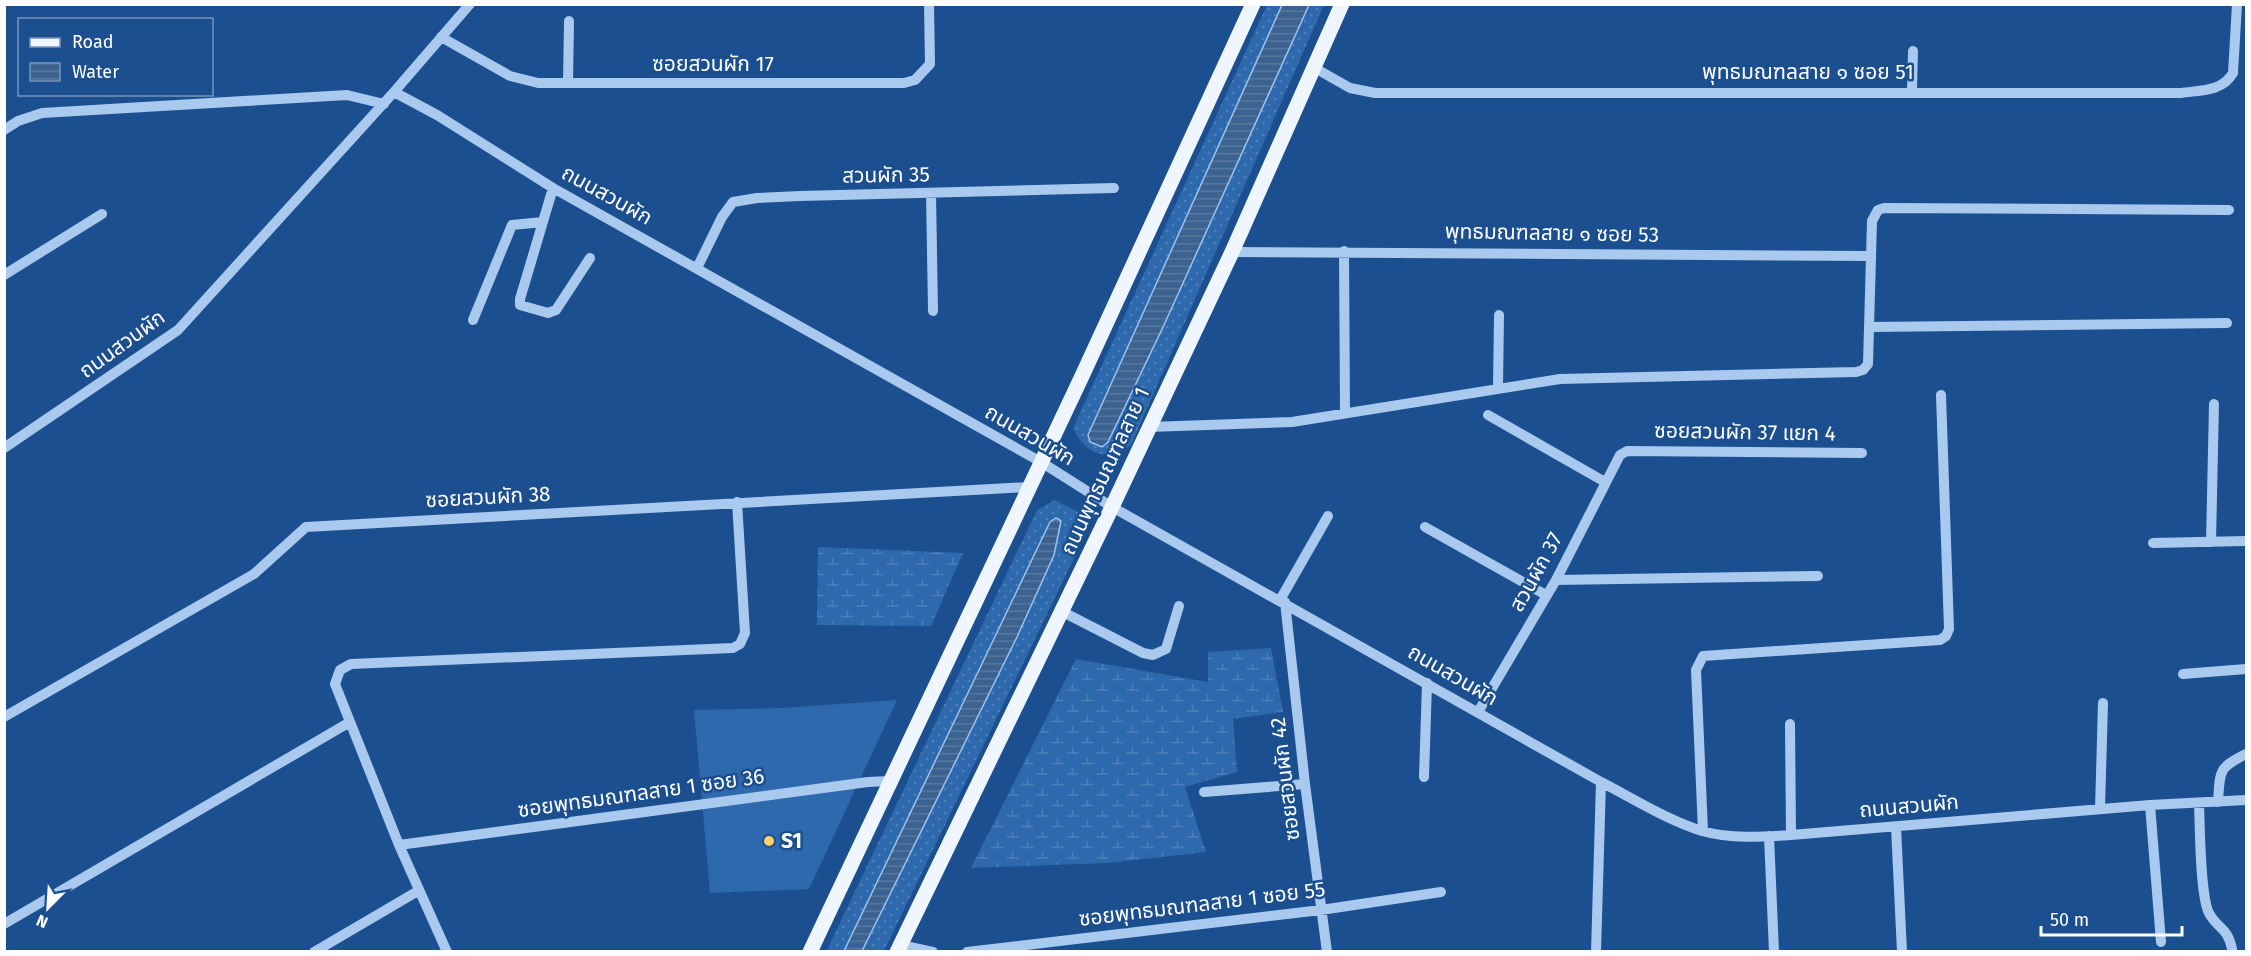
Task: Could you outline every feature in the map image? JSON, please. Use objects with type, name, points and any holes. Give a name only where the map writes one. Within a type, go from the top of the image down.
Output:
[{"type":"main road","points":[[810,951],[1041,462],[1253,4]]},
{"type":"main road","name":"ถนนพุทธมณฑลสาย 1","points":[[899,948],[1061,610],[1106,503],[1149,427],[1232,252],[1342,4]]},
{"type":"street","points":[[394,92],[470,4]]},
{"type":"street","name":"ซอยสวนผัก 17","points":[[441,38],[521,81],[904,83],[915,80],[930,64],[928,4]]},
{"type":"street","name":"พุทธมณฑลสาย ๑ ซอย 51","points":[[1313,67],[1350,88],[1375,93],[2181,93],[2218,88],[2228,83],[2233,73],[2236,4]]},
{"type":"street","points":[[568,83],[569,21]]},
{"type":"street","points":[[1912,92],[1913,51]]},
{"type":"street","name":"ถนนสวนผัก","points":[[4,448],[178,330],[394,92],[437,115],[553,188],[1041,462],[1106,503],[1601,782],[1666,816],[1703,831],[1738,837],[1791,835],[2150,805],[2247,800]]},
{"type":"street","points":[[4,130],[18,121],[42,113],[347,95],[384,104]]},
{"type":"street","points":[[553,188],[520,299],[524,308],[548,313],[556,310],[590,258]]},
{"type":"street","name":"สวนผัก 35","points":[[697,268],[722,217],[733,202],[757,198],[1114,188]]},
{"type":"street","points":[[931,193],[933,311]]},
{"type":"street","points":[[1149,427],[1292,422],[1498,387],[1560,379],[1856,372],[1863,370],[1868,364],[1872,221],[1878,210],[1884,208],[2229,210]]},
{"type":"street","points":[[4,275],[102,214]]},
{"type":"street","points":[[472,320],[512,225],[522,222],[543,222]]},
{"type":"street","points":[[1344,251],[1345,412]]},
{"type":"street","name":"พุทธมณฑลสาย ๑ ซอย 53","points":[[1232,252],[1871,255]]},
{"type":"street","points":[[1498,387],[1499,315]]},
{"type":"street","points":[[1870,327],[2227,323]]},
{"type":"street","points":[[1703,831],[1696,670],[1703,656],[1940,640],[1946,636],[1949,629],[1941,395]]},
{"type":"street","points":[[2211,542],[2214,404]]},
{"type":"street","points":[[1488,416],[1605,482]]},
{"type":"street","name":"สวนผัก 37","points":[[1478,712],[1556,580],[1620,454],[1627,451]]},
{"type":"street","name":"ซอยสวนผัก 37 แยก 4","points":[[1627,451],[1862,453]]},
{"type":"street","name":"ซอยสวนผัก 38","points":[[4,717],[254,574],[306,527],[1029,487]]},
{"type":"street","points":[[447,951],[418,891],[350,722],[336,684],[340,670],[351,664],[733,648],[740,644],[745,633],[737,502]]},
{"type":"street","points":[[1282,601],[1328,516]]},
{"type":"street","points":[[1425,528],[1546,595]]},
{"type":"street","points":[[2152,543],[2247,541]]},
{"type":"street","points":[[1556,580],[1818,576]]},
{"type":"street","name":"ซอยสวนผัก 42","points":[[1282,601],[1327,951]]},
{"type":"street","points":[[1061,610],[1143,653],[1153,655],[1167,649],[1179,606]]},
{"type":"street","points":[[2183,674],[2247,669]]},
{"type":"street","points":[[1424,777],[1427,683]]},
{"type":"street","points":[[2100,809],[2103,703]]},
{"type":"street","points":[[4,924],[350,722]]},
{"type":"street","points":[[1790,724],[1791,835]]},
{"type":"street","points":[[2218,802],[2221,770],[2225,765],[2247,754]]},
{"type":"street","name":"ซอยพุทธมณฑลสาย 1 ซอย 36","points":[[399,845],[867,782],[889,782]]},
{"type":"street","points":[[1596,951],[1601,782]]},
{"type":"street","points":[[1204,792],[1305,784]]},
{"type":"street","points":[[2199,803],[2206,902],[2213,919],[2228,933],[2232,949]]},
{"type":"street","points":[[2150,805],[2161,942]]},
{"type":"street","points":[[1896,827],[1902,951]]},
{"type":"street","points":[[1770,836],[1774,951]]},
{"type":"street","points":[[314,951],[418,891]]},
{"type":"street","name":"ซอยพุทธมณฑลสาย 1 ซอย 55","points":[[967,951],[1321,910],[1441,892]]},
{"type":"street","points":[[899,948],[933,951]]},
{"type":"green space","points":[[1267,5],[1282,5],[1088,434],[1090,442],[1108,442],[1164,325],[1309,5],[1324,5],[1131,445],[1113,454],[1097,453],[1084,444],[1073,428]]},
{"type":"green space","points":[[1055,500],[1084,515],[1087,525],[1081,544],[884,951],[862,951],[1017,637],[1054,555],[1061,521],[1056,518],[1050,522],[844,951],[826,952],[1037,510]]},
{"type":"green space","points":[[818,547],[963,553],[931,626],[817,625]]},
{"type":"green space","points":[[1271,648],[1283,712],[1233,719],[1237,772],[1185,787],[1206,852],[1108,863],[971,868],[1076,659],[1208,682],[1208,652]]},
{"type":"green space","name":"S1","points":[[897,700],[809,889],[710,893],[694,710],[781,708]]},
{"type":"water","points":[[1282,5],[1309,5],[1164,325],[1108,442],[1102,447],[1090,442],[1088,435]]},
{"type":"water","points":[[1056,518],[1061,521],[1054,555],[1017,637],[862,951],[844,951],[1050,522]]},
{"type":"place","name":"S1","points":[[769,841]]}]
